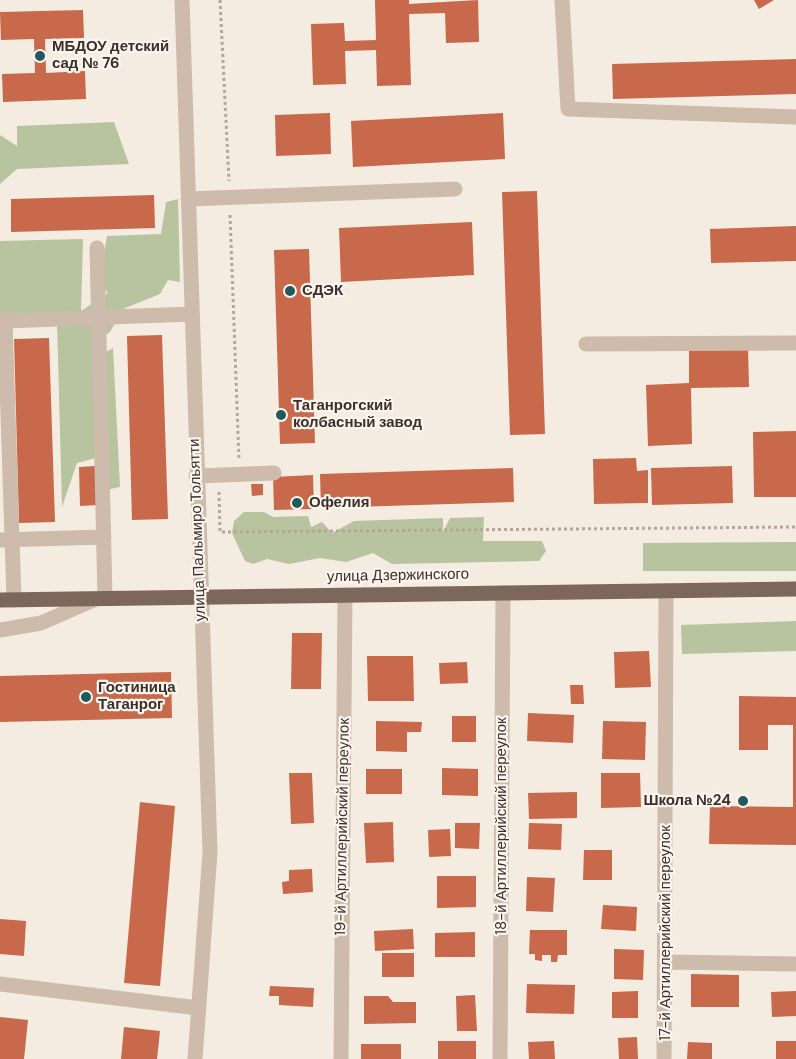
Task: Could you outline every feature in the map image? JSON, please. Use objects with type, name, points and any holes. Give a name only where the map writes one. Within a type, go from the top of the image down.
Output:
[{"type":"main road","name":"улица Дзержинского","points":[[7,600],[796,589]]},
{"type":"street","name":"улица Пальмиро Тольятти","points":[[182,0],[210,852],[195,1059]]},
{"type":"street","points":[[562,0],[568,109],[796,117]]},
{"type":"street","points":[[188,200],[455,189]]},
{"type":"street","points":[[0,630],[41,623],[100,598],[104,537],[97,248]]},
{"type":"street","points":[[7,600],[4,321],[191,314]]},
{"type":"street","points":[[586,344],[796,343]]},
{"type":"street","points":[[196,476],[274,473]]},
{"type":"street","points":[[6,540],[104,537]]},
{"type":"street","name":"17-й Артиллерийский переулок","points":[[664,1059],[667,962],[666,591]]},
{"type":"street","name":"18-й Артиллерийский переулок","points":[[500,1059],[503,593]]},
{"type":"street","name":"19-й Артиллерийский переулок","points":[[341,1059],[345,595]]},
{"type":"street","points":[[667,962],[796,964]]},
{"type":"street","points":[[0,984],[198,1008]]},
{"type":"path","points":[[220,0],[230,199],[239,465],[237,474]]},
{"type":"path","points":[[220,475],[220,532],[796,527]]},
{"type":"green space","points":[[114,122],[129,164],[17,169],[0,184],[0,135],[17,146],[17,126]]},
{"type":"green space","points":[[178,199],[180,282],[168,280],[160,294],[123,309],[110,332],[98,340],[96,358],[113,348],[120,487],[106,490],[96,458],[77,463],[62,507],[57,321],[11,323],[0,333],[0,241],[83,239],[81,311],[108,293],[99,282],[107,236],[161,234],[166,202]]},
{"type":"green space","points":[[244,512],[264,512],[273,517],[308,516],[311,527],[322,522],[332,533],[354,521],[443,518],[443,532],[450,518],[484,517],[483,541],[542,541],[546,551],[539,561],[392,564],[373,553],[346,562],[320,558],[289,564],[267,559],[253,564],[245,561],[232,533],[234,521]]},
{"type":"green space","points":[[796,542],[796,571],[643,571],[643,543]]},
{"type":"green space","points":[[796,621],[796,651],[682,654],[681,625]]},
{"type":"building","points":[[375,0],[409,0],[409,4],[478,0],[479,42],[446,43],[445,13],[409,14],[411,85],[377,86],[376,50],[345,51],[346,84],[313,85],[311,24],[344,23],[345,41],[376,40]]},
{"type":"building","points":[[754,0],[774,0],[759,9]]},
{"type":"building","name":"МБДОУ детский сад № 76","points":[[83,10],[84,38],[45,39],[46,73],[85,71],[86,99],[3,102],[2,74],[35,73],[34,39],[1,40],[0,12]]},
{"type":"building","points":[[796,59],[796,94],[613,99],[612,64]]},
{"type":"building","points":[[330,113],[331,154],[276,156],[275,115]]},
{"type":"building","points":[[503,113],[505,159],[353,167],[351,121]]},
{"type":"building","points":[[537,191],[545,434],[510,435],[502,192]]},
{"type":"building","points":[[154,195],[155,228],[11,232],[11,199]]},
{"type":"building","points":[[472,222],[474,275],[341,282],[339,228]]},
{"type":"building","points":[[796,226],[796,261],[711,263],[710,229]]},
{"type":"building","points":[[309,249],[315,443],[280,444],[274,250]]},
{"type":"building","points":[[162,335],[168,519],[132,520],[127,336]]},
{"type":"building","points":[[49,338],[55,522],[19,523],[14,339]]},
{"type":"building","points":[[748,347],[749,387],[691,388],[692,444],[648,446],[646,385],[689,383],[689,349]]},
{"type":"building","points":[[796,431],[796,497],[754,497],[753,432]]},
{"type":"building","points":[[636,458],[637,471],[648,470],[648,503],[594,504],[593,459]]},
{"type":"building","points":[[96,466],[98,505],[80,506],[79,467]]},
{"type":"building","points":[[732,466],[733,503],[652,505],[651,468]]},
{"type":"building","points":[[513,468],[514,502],[321,508],[320,474]]},
{"type":"building","points":[[313,475],[314,509],[274,510],[273,477]]},
{"type":"building","points":[[251,484],[263,484],[263,495],[252,496]]},
{"type":"building","points":[[292,633],[322,633],[321,689],[291,689]]},
{"type":"building","points":[[649,651],[651,687],[615,688],[614,652]]},
{"type":"building","points":[[367,656],[413,656],[414,701],[368,701]]},
{"type":"building","points":[[467,662],[468,683],[440,684],[439,663]]},
{"type":"building","name":"Гостиница Таганрог","points":[[171,672],[172,718],[0,722],[0,676]]},
{"type":"building","points":[[570,685],[583,685],[584,704],[571,704]]},
{"type":"building","points":[[739,696],[796,697],[796,845],[709,844],[710,806],[793,807],[793,725],[768,725],[768,750],[739,750]]},
{"type":"building","points":[[528,713],[574,715],[573,743],[527,741]]},
{"type":"building","points":[[452,716],[476,716],[476,742],[452,742]]},
{"type":"building","points":[[376,721],[422,722],[421,732],[407,732],[407,752],[376,751]]},
{"type":"building","points":[[603,721],[646,722],[645,760],[602,759]]},
{"type":"building","points":[[442,768],[478,769],[478,796],[442,795]]},
{"type":"building","points":[[366,769],[402,769],[402,794],[366,794]]},
{"type":"building","points":[[289,773],[312,773],[314,823],[291,824]]},
{"type":"building","points":[[601,773],[640,773],[641,807],[601,808]]},
{"type":"building","points":[[577,792],[577,818],[529,819],[528,793]]},
{"type":"building","points":[[140,802],[175,806],[160,986],[124,983]]},
{"type":"building","points":[[393,822],[394,862],[366,863],[364,823]]},
{"type":"building","points":[[455,823],[480,823],[479,849],[455,848]]},
{"type":"building","points":[[529,823],[562,824],[561,850],[528,849]]},
{"type":"building","points":[[450,829],[451,856],[429,857],[428,830]]},
{"type":"building","points":[[584,850],[612,850],[612,880],[583,880]]},
{"type":"building","points":[[312,869],[313,892],[283,894],[282,882],[289,881],[289,870]]},
{"type":"building","points":[[437,876],[476,876],[476,907],[437,908]]},
{"type":"building","points":[[527,877],[555,878],[553,912],[526,911]]},
{"type":"building","points":[[603,905],[637,907],[636,931],[601,929]]},
{"type":"building","points":[[0,919],[26,921],[24,956],[0,954]]},
{"type":"building","points":[[413,929],[414,949],[375,951],[374,931]]},
{"type":"building","points":[[530,930],[567,930],[567,955],[558,955],[557,962],[551,962],[551,955],[542,955],[542,961],[535,960],[535,954],[529,954]]},
{"type":"building","points":[[475,932],[475,957],[435,957],[435,933]]},
{"type":"building","points":[[614,949],[644,950],[643,980],[614,979]]},
{"type":"building","points":[[382,953],[414,953],[414,977],[382,977]]},
{"type":"building","points":[[691,974],[739,975],[739,1007],[691,1007]]},
{"type":"building","points":[[527,984],[575,985],[574,1014],[526,1013]]},
{"type":"building","points":[[270,986],[314,988],[313,1007],[279,1005],[279,996],[269,996]]},
{"type":"building","points":[[638,991],[638,1018],[612,1018],[612,992]]},
{"type":"building","points":[[796,991],[796,1016],[772,1017],[771,992]]},
{"type":"building","points":[[475,995],[477,1031],[457,1031],[456,996]]},
{"type":"building","points":[[364,996],[388,996],[393,1002],[416,1002],[416,1023],[364,1024]]},
{"type":"building","points":[[0,1017],[28,1020],[24,1059],[0,1059]]},
{"type":"building","points":[[124,1027],[160,1031],[157,1059],[121,1059]]},
{"type":"building","points":[[637,1037],[638,1059],[619,1059],[618,1038]]},
{"type":"building","points":[[438,1041],[476,1041],[476,1059],[438,1059]]},
{"type":"building","points":[[554,1041],[555,1059],[529,1059],[528,1042]]},
{"type":"building","points":[[776,1041],[796,1041],[796,1059],[776,1059]]},
{"type":"building","points":[[688,1042],[712,1043],[712,1059],[687,1059]]},
{"type":"building","points":[[361,1044],[401,1044],[401,1059],[361,1059]]},
{"type":"place","name":"МБДОУ детский сад № 76","points":[[40,56]]},
{"type":"place","name":"СДЭК","points":[[290,291]]},
{"type":"place","name":"Таганрогский колбасный завод","points":[[281,415]]},
{"type":"place","name":"Офелия","points":[[297,503]]},
{"type":"place","name":"Гостиница Таганрог","points":[[86,697]]},
{"type":"place","name":"Школа №24","points":[[743,801]]}]
